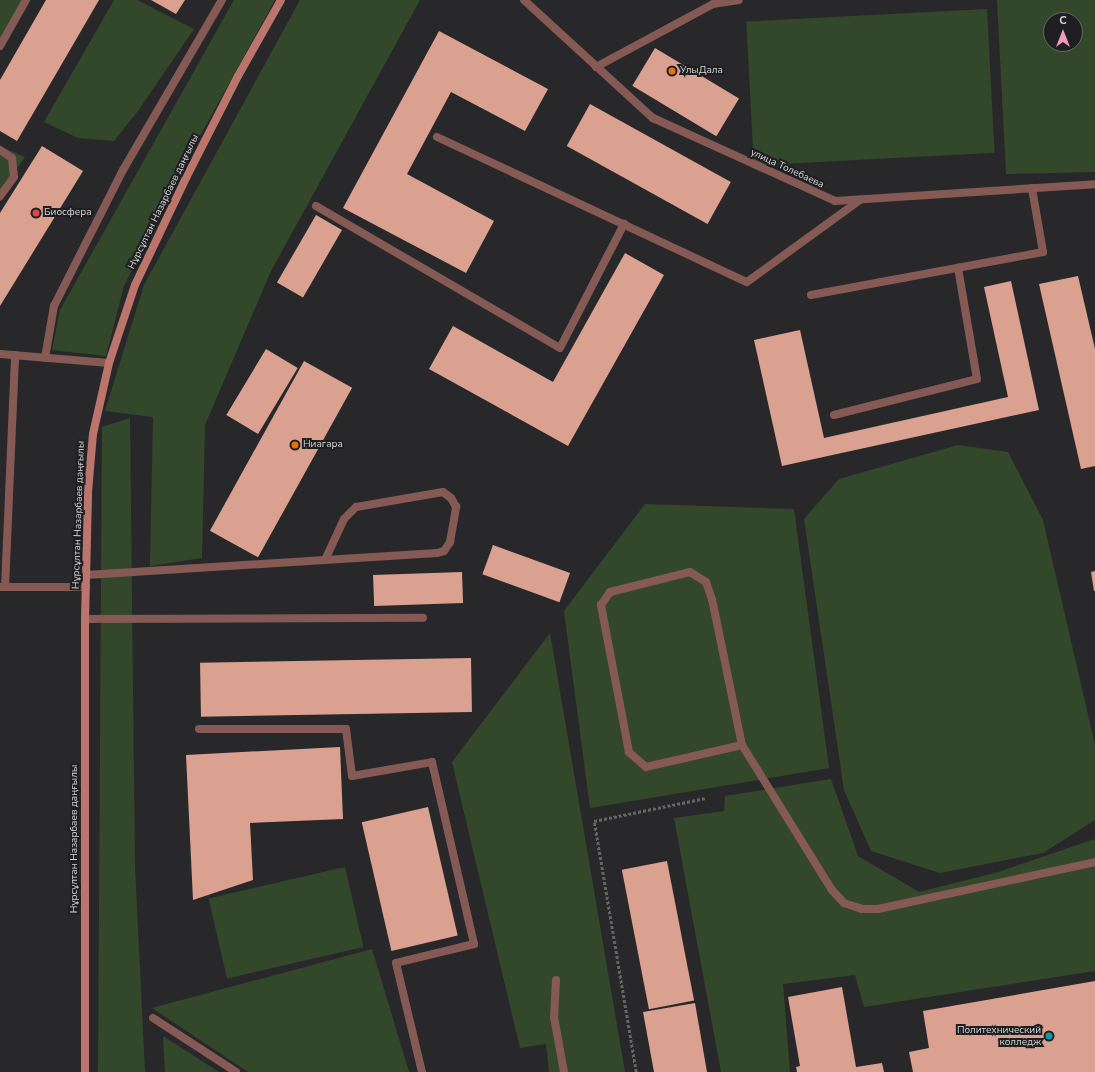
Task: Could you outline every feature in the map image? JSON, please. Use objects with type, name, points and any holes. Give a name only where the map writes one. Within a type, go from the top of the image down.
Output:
[{"type":"main road","name":"Нұрсұлтан Назарбаев даңғылы","points":[[85,1072],[85,619],[93,434],[109,363],[135,286],[186,178],[238,76],[281,0]]},
{"type":"street","points":[[0,46],[26,0]]},
{"type":"street","points":[[45,358],[54,306],[123,170],[222,0]]},
{"type":"street","name":"улица Толебаева","points":[[524,0],[653,118],[835,201],[1095,184]]},
{"type":"street","points":[[596,67],[714,4],[739,0]]},
{"type":"street","points":[[437,136],[746,282],[860,200]]},
{"type":"street","points":[[0,150],[12,158],[14,177],[0,196]]},
{"type":"street","points":[[811,295],[1043,252],[1032,188]]},
{"type":"street","points":[[316,206],[560,348],[624,224]]},
{"type":"street","points":[[834,416],[978,379],[958,268]]},
{"type":"street","points":[[0,354],[109,363]]},
{"type":"street","points":[[15,355],[3,587],[86,587]]},
{"type":"street","points":[[86,575],[325,560],[444,551],[450,542],[456,506],[452,498],[443,492],[356,507],[344,519],[325,560]]},
{"type":"street","points":[[742,746],[646,767],[629,752],[601,605],[610,592],[690,572],[706,582],[712,599],[742,746],[832,890],[844,903],[878,909],[1095,862]]},
{"type":"street","points":[[85,619],[423,618]]},
{"type":"street","points":[[199,729],[346,729],[352,776],[432,762],[474,944],[396,963],[422,1072]]},
{"type":"street","points":[[556,980],[554,1017],[564,1072]]},
{"type":"street","points":[[153,1018],[236,1072]]},
{"type":"path","points":[[636,1072],[594,820],[706,798]]},
{"type":"green space","points":[[0,0],[22,0],[0,40]]},
{"type":"green space","points":[[114,0],[137,0],[194,29],[138,111],[114,141],[78,138],[44,122]]},
{"type":"green space","points":[[234,0],[275,0],[185,163],[124,286],[106,356],[52,350],[60,310]]},
{"type":"green space","points":[[300,0],[420,0],[271,271],[205,425],[202,558],[150,566],[153,417],[105,411],[144,285]]},
{"type":"green space","points":[[997,0],[1095,0],[1095,172],[1006,174]]},
{"type":"green space","points":[[987,9],[995,153],[754,165],[746,22]]},
{"type":"green space","points":[[0,146],[25,157],[0,193]]},
{"type":"green space","points":[[130,418],[135,867],[145,1072],[98,1072],[102,427]]},
{"type":"green space","points":[[958,445],[1008,452],[1043,520],[1095,745],[1095,820],[1043,853],[940,873],[871,851],[844,790],[804,519],[839,479]]},
{"type":"green space","points":[[645,504],[794,509],[829,768],[590,808],[564,611]]},
{"type":"green space","points":[[550,633],[625,1072],[549,1072],[546,1044],[520,1048],[452,762]]},
{"type":"green space","points":[[831,779],[858,856],[919,892],[995,873],[1095,839],[1095,971],[864,1007],[855,975],[783,984],[790,1072],[721,1072],[674,818],[724,811],[725,796]]},
{"type":"green space","points":[[345,867],[363,947],[227,978],[209,898]]},
{"type":"green space","points":[[372,949],[409,1072],[248,1072],[152,1008]]},
{"type":"green space","points":[[163,1036],[219,1072],[165,1072]]},
{"type":"building","points":[[46,0],[99,0],[17,141],[0,131],[0,80]]},
{"type":"building","points":[[151,0],[185,0],[176,14]]},
{"type":"building","points":[[439,31],[548,89],[525,131],[451,92],[407,174],[494,221],[466,273],[343,208]]},
{"type":"building","points":[[655,48],[739,98],[716,136],[632,86]]},
{"type":"building","points":[[590,104],[731,182],[708,224],[567,146]]},
{"type":"building","points":[[42,146],[83,171],[0,306],[0,213]]},
{"type":"building","points":[[316,215],[342,230],[303,298],[277,283]]},
{"type":"building","points":[[625,253],[664,275],[568,446],[429,369],[453,326],[553,382]]},
{"type":"building","points":[[1078,276],[1095,349],[1095,466],[1081,469],[1039,284]]},
{"type":"building","points":[[1011,281],[1039,410],[782,466],[754,340],[800,330],[824,438],[1008,397],[984,287]]},
{"type":"building","points":[[266,349],[298,368],[258,434],[226,415]]},
{"type":"building","points":[[304,361],[352,388],[258,557],[210,531]]},
{"type":"building","points":[[493,545],[570,573],[559,602],[482,574]]},
{"type":"building","points":[[1095,571],[1095,591],[1094,591],[1091,572]]},
{"type":"building","points":[[462,572],[463,603],[374,606],[373,575]]},
{"type":"building","points":[[471,658],[472,712],[201,717],[200,663]]},
{"type":"building","points":[[340,747],[343,819],[250,823],[253,880],[193,900],[186,755]]},
{"type":"building","points":[[428,807],[458,936],[391,951],[362,822]]},
{"type":"building","points":[[667,861],[694,1000],[649,1009],[622,870]]},
{"type":"building","points":[[1095,981],[1095,1072],[913,1072],[909,1052],[929,1048],[923,1011]]},
{"type":"building","points":[[842,987],[856,1067],[882,1063],[884,1072],[797,1072],[796,1067],[800,1066],[788,997]]},
{"type":"building","points":[[695,1003],[707,1072],[654,1072],[643,1012]]},
{"type":"place","name":"УлыДала","points":[[672,71]]},
{"type":"place","name":"Биосфера","points":[[36,213]]},
{"type":"place","name":"Ниагара","points":[[295,445]]},
{"type":"place","name":"Политехнический колледж","points":[[1049,1036]]}]
